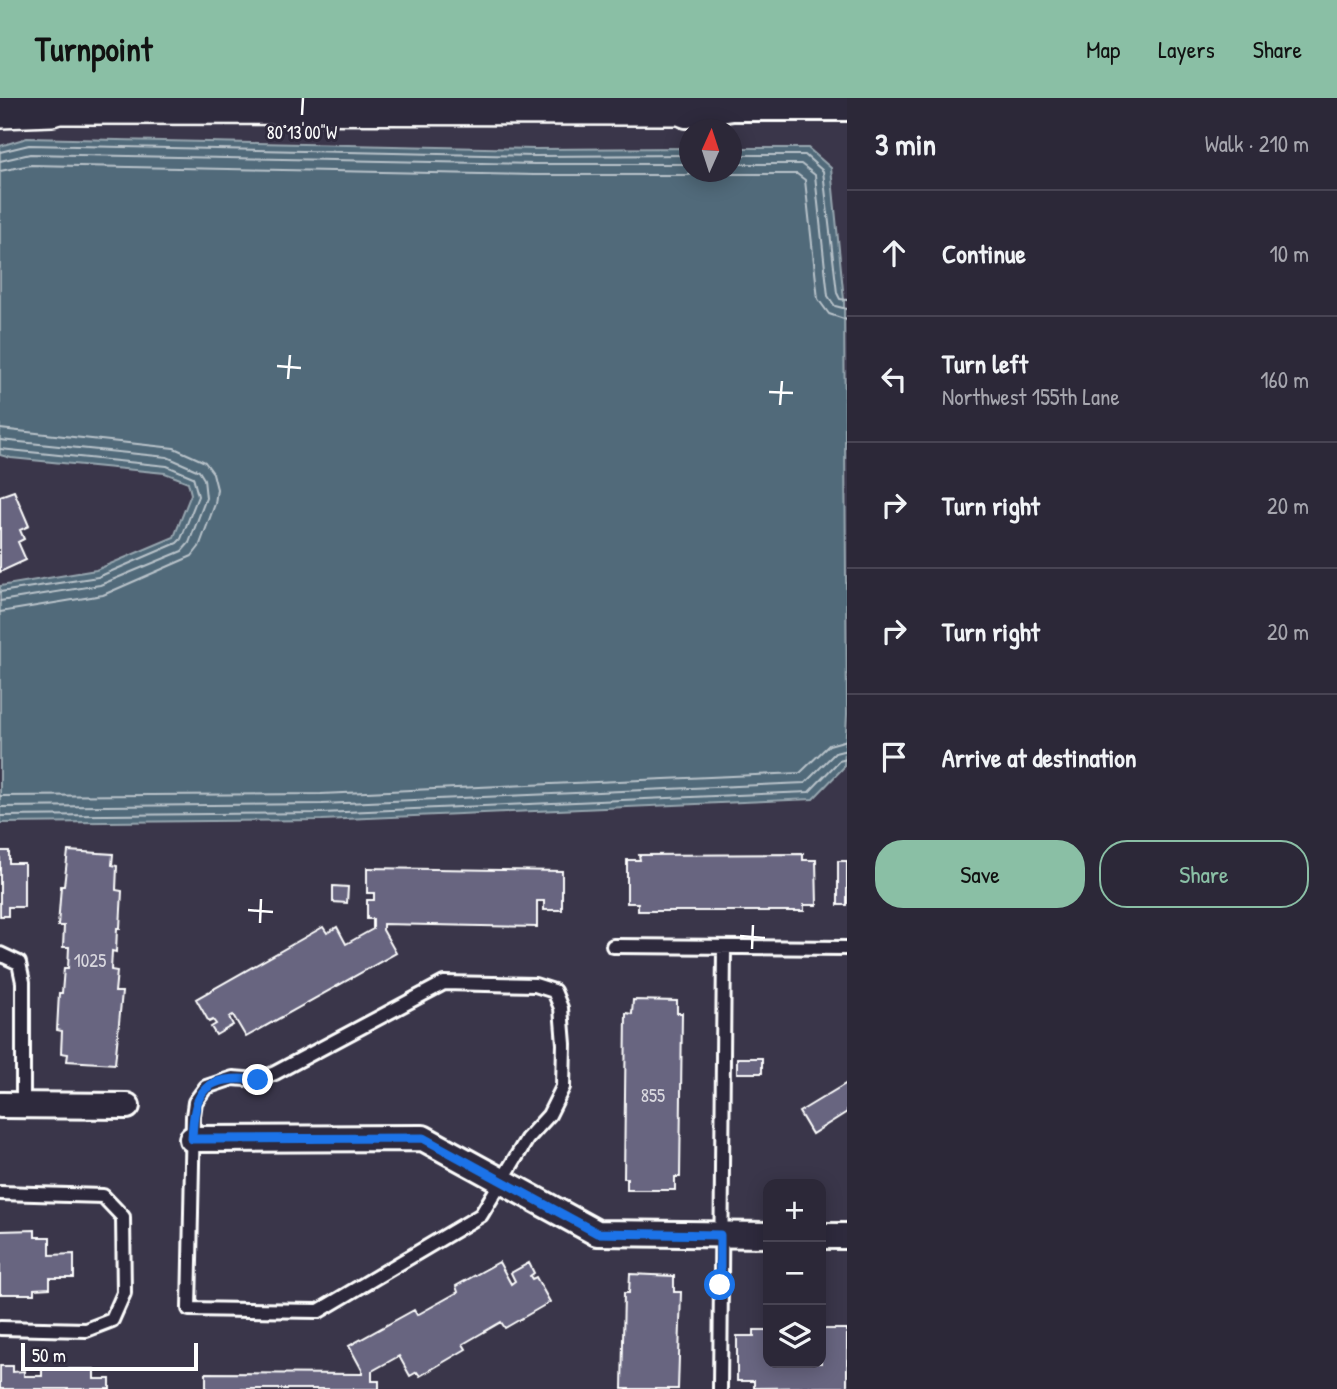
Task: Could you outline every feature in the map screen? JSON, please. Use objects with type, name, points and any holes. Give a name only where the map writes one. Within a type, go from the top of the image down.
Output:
[{"type":"highway","points":[[687,108],[732,100],[847,102]]},
{"type":"main road","points":[[0,109],[45,103],[595,103],[687,108],[716,115],[847,118]]},
{"type":"street","points":[[11,1105],[127,1106]]},
{"type":"street","points":[[192,1139],[423,1138],[597,1233],[763,1235]]},
{"type":"street","points":[[826,1236],[847,1236]]},
{"type":"lane","points":[[613,946],[847,948]]},
{"type":"lane","points":[[720,1389],[724,947]]},
{"type":"lane","points":[[0,954],[19,963],[23,982],[11,1105]]},
{"type":"lane","points":[[444,983],[535,985],[555,991],[561,1008],[564,1044],[563,1087],[549,1115],[527,1139],[481,1215],[318,1311],[189,1309],[192,1139],[195,1102],[206,1087],[233,1078],[258,1080],[275,1073],[444,983]]},
{"type":"lane","points":[[0,1193],[103,1196],[124,1217],[124,1293],[112,1320],[86,1330],[0,1328]]},
{"type":"water","points":[[27,138],[535,149],[679,148],[679,182],[742,182],[742,148],[808,148],[831,168],[844,300],[847,714],[844,767],[813,799],[322,820],[0,823],[0,586],[96,570],[174,537],[191,494],[188,482],[165,473],[0,455],[0,146]]},
{"type":"building","points":[[14,491],[29,526],[20,530],[24,539],[18,542],[26,560],[0,572],[0,496]]},
{"type":"building","points":[[0,851],[9,851],[9,863],[24,863],[24,907],[8,907],[8,916],[0,916]]},
{"type":"building","points":[[68,851],[113,854],[112,865],[117,866],[116,890],[122,891],[120,928],[117,928],[116,952],[112,951],[111,970],[117,971],[115,992],[122,992],[115,1064],[67,1061],[68,1054],[61,1053],[62,1031],[57,1030],[59,993],[62,993],[64,968],[68,968],[69,947],[63,947],[64,926],[58,926],[61,886],[64,886]]},
{"type":"building","points":[[803,854],[803,860],[816,860],[817,905],[804,905],[804,911],[638,911],[638,903],[627,903],[627,860],[640,860],[639,855]]},
{"type":"building","points":[[838,861],[847,861],[847,905],[838,905]]},
{"type":"building","points":[[367,868],[562,871],[562,910],[544,910],[544,901],[537,901],[537,927],[383,924],[383,930],[396,953],[246,1037],[233,1015],[229,1017],[233,1025],[216,1035],[211,1027],[216,1024],[213,1020],[209,1022],[196,999],[323,927],[327,933],[337,927],[346,944],[373,929],[373,919],[367,919],[367,900],[374,900],[374,893],[367,893]]},
{"type":"building","points":[[333,886],[348,887],[347,903],[333,902]]},
{"type":"building","points":[[633,1000],[677,1001],[677,1013],[682,1013],[680,1177],[675,1177],[675,1190],[627,1190],[627,1178],[624,1178],[626,1013],[632,1014]]},
{"type":"building","points":[[737,1058],[762,1058],[762,1073],[737,1073]]},
{"type":"building","points":[[847,1083],[847,1112],[812,1134],[799,1112]]},
{"type":"building","points":[[35,1230],[35,1237],[50,1237],[50,1255],[74,1254],[74,1278],[50,1278],[50,1288],[34,1289],[34,1294],[0,1294],[0,1231]]},
{"type":"building","points":[[499,1262],[511,1284],[515,1281],[511,1273],[529,1263],[534,1273],[530,1276],[532,1279],[536,1277],[550,1302],[505,1328],[501,1322],[463,1344],[466,1349],[420,1376],[417,1372],[410,1376],[399,1356],[372,1371],[372,1381],[379,1381],[379,1389],[206,1389],[206,1373],[362,1374],[349,1346],[414,1310],[417,1315],[458,1292],[456,1286]]},
{"type":"building","points":[[630,1274],[674,1276],[674,1292],[681,1292],[678,1389],[622,1389],[624,1293],[629,1293]]},
{"type":"building","points":[[826,1329],[847,1329],[847,1387],[754,1388],[754,1381],[737,1381],[737,1336],[754,1336],[754,1330],[763,1330],[763,1368],[826,1368]]},
{"type":"building","points":[[0,1366],[13,1366],[13,1372],[24,1371],[24,1376],[42,1376],[42,1369],[94,1369],[94,1379],[110,1379],[110,1389],[0,1389]]},
{"type":"route","points":[[258,1080],[233,1078],[206,1087],[195,1102],[192,1139],[423,1138],[597,1233],[720,1235],[720,1285]]}]
